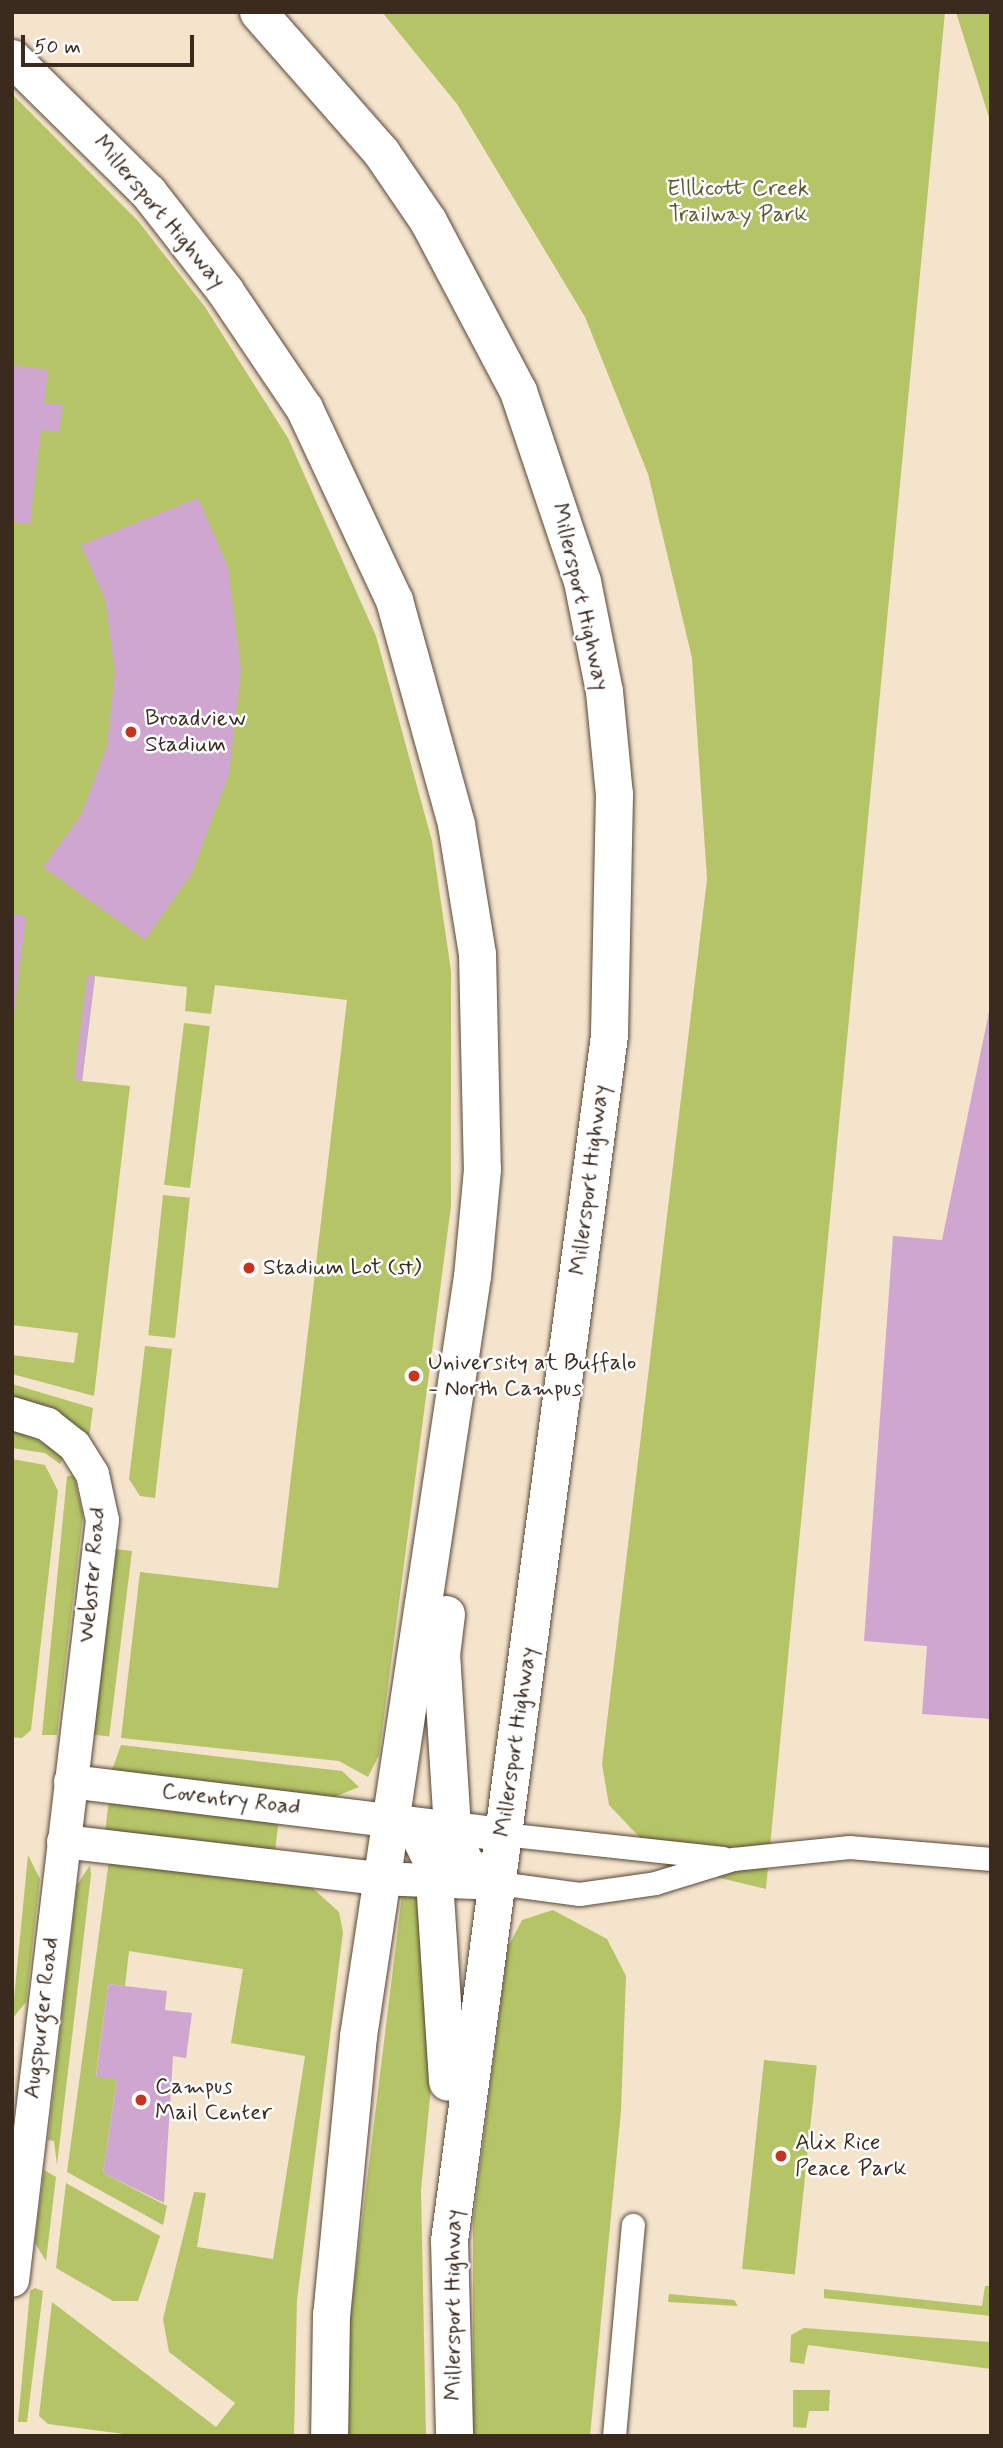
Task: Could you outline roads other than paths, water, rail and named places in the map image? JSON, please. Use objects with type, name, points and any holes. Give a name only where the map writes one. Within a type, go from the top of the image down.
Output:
[{"type":"main road","name":"Millersport Highway","points":[[258,12],[381,152],[475,305],[555,490],[604,691],[615,879],[609,1035],[449,2240],[454,2436]]},
{"type":"main road","name":"Millersport Highway","points":[[12,58],[148,192],[225,291],[303,408],[394,600],[456,824],[477,954],[482,1169],[453,1429],[392,1819],[379,1878],[331,2314],[329,2436]]},
{"type":"main road","points":[[453,1429],[456,1539],[441,1653],[452,1828],[463,1860],[477,1875],[498,1883]]},
{"type":"main road","points":[[392,1819],[416,1829],[428,1846],[435,1878],[450,2048],[444,2122],[449,2240]]},
{"type":"street","name":"Webster Road","points":[[12,1413],[47,1424],[74,1445],[92,1474],[101,1509],[63,1841]]},
{"type":"street","name":"Coventry Road","points":[[70,1781],[503,1834]]},
{"type":"street","points":[[503,1834],[733,1859]]},
{"type":"street","points":[[63,1841],[379,1878],[435,1878],[498,1883],[579,1894],[655,1882],[733,1859],[849,1847],[991,1860]]},
{"type":"street","name":"Augspurger Road","points":[[12,2280],[63,1841]]},
{"type":"street","points":[[614,2436],[634,2225]]},
{"type":"place","name":"Broadview Stadium","points":[[131,732]]},
{"type":"place","name":"Stadium Lot (st)","points":[[249,1268]]},
{"type":"place","name":"University at Buffalo - North Campus","points":[[414,1376]]},
{"type":"place","name":"Campus Mail Center","points":[[141,2100]]},
{"type":"place","name":"Alix Rice Peace Park","points":[[781,2156]]},
{"type":"park label","name":"Elllicott Creek Trailway Park","points":[[738,202]]}]
